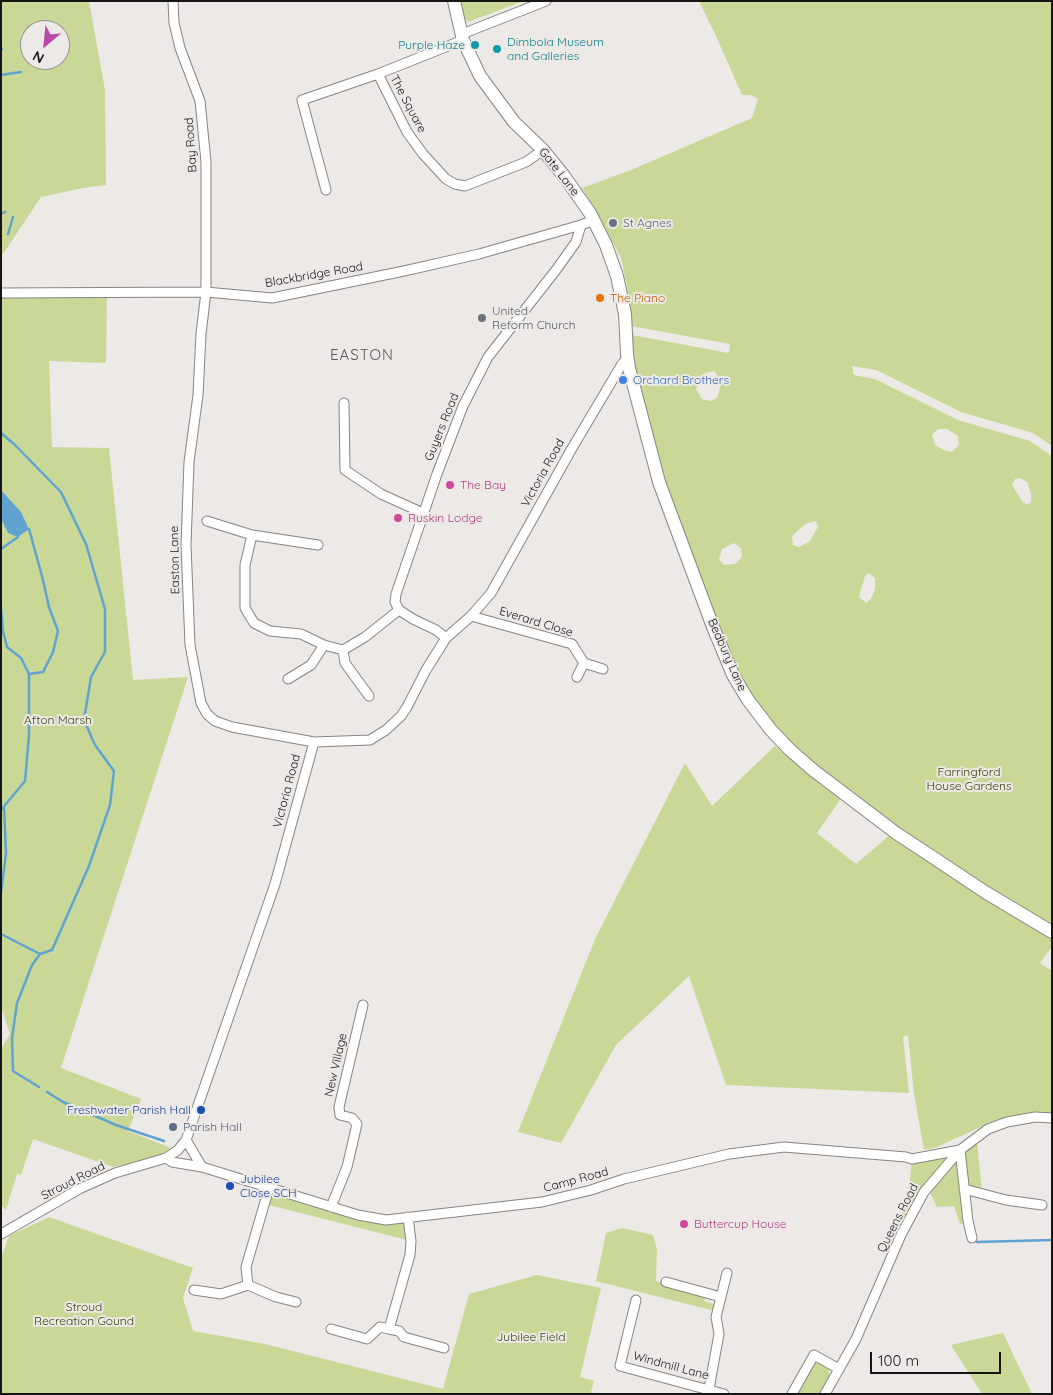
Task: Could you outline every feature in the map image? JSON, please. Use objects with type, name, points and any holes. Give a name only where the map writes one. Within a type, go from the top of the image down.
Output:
[{"type":"street","name":"Bay Road","points":[[173,1],[174,23],[180,48],[200,101],[206,162],[206,292]]},
{"type":"street","name":"Gate Lane","points":[[454,1],[462,37],[474,64],[491,93],[514,122],[543,150],[564,176],[594,220],[606,245],[617,276],[625,314],[628,358]]},
{"type":"street","name":"The Square","points":[[543,150],[526,162],[465,186],[455,184],[446,179],[422,154],[407,132],[378,74],[546,1]]},
{"type":"street","points":[[326,190],[302,100],[378,74]]},
{"type":"street","name":"Blackbridge Road","points":[[1,293],[206,292],[272,298],[404,272],[479,254],[594,220]]},
{"type":"street","name":"Guyers Road","points":[[399,610],[395,602],[396,594],[423,513],[463,406],[488,357],[576,242],[581,225]]},
{"type":"street","name":"Easton Lane","points":[[206,292],[198,394],[189,462],[186,545],[190,645],[201,703],[215,721],[232,727],[314,742]]},
{"type":"street","name":"Victoria Road","points":[[163,1159],[178,1150],[186,1140],[202,1090],[262,925],[314,742],[370,740],[386,730],[401,716],[446,638],[471,616],[491,593],[571,450],[622,364],[628,358]]},
{"type":"street","name":"Bedbury Lane","points":[[628,358],[660,482],[730,668],[753,706],[789,749],[860,806],[896,833],[985,892],[1052,932]]},
{"type":"street","points":[[344,403],[346,470],[381,494],[423,513]]},
{"type":"street","points":[[207,521],[252,535],[318,546]]},
{"type":"street","points":[[252,535],[244,565],[244,594],[245,608],[254,623],[270,631],[301,634],[324,645],[343,650],[365,637],[399,610],[436,630],[446,638]]},
{"type":"street","name":"Everard Close","points":[[471,616],[572,644],[584,663]]},
{"type":"street","points":[[288,679],[311,665],[324,645]]},
{"type":"street","points":[[343,650],[345,663],[369,696]]},
{"type":"street","points":[[577,677],[584,663],[603,669]]},
{"type":"street","name":"New Village","points":[[331,1207],[348,1167],[357,1124],[352,1118],[340,1115],[339,1107],[363,1005]]},
{"type":"street","name":"Queens Road","points":[[825,1394],[856,1339],[901,1235],[924,1192],[960,1150],[988,1129],[1007,1122],[1035,1117],[1052,1118]]},
{"type":"street","points":[[186,1140],[202,1167]]},
{"type":"street","name":"Camp Road","points":[[163,1159],[202,1167],[358,1215],[386,1220],[542,1202],[591,1190],[624,1179],[730,1154],[784,1147],[912,1159],[960,1150]]},
{"type":"street","points":[[960,1150],[968,1221],[972,1238]]},
{"type":"street","name":"Stroud Road","points":[[1,1234],[79,1189],[115,1173],[163,1159]]},
{"type":"street","points":[[248,1285],[246,1267],[270,1188]]},
{"type":"street","points":[[964,1189],[1006,1200],[1042,1205]]},
{"type":"street","points":[[389,1329],[410,1255],[411,1241],[408,1218]]},
{"type":"street","points":[[709,1389],[719,1334],[716,1317],[727,1273]]},
{"type":"street","points":[[666,1282],[721,1297]]},
{"type":"street","points":[[194,1290],[222,1294],[248,1285],[276,1298],[296,1302]]},
{"type":"street","name":"Windmill Lane","points":[[636,1300],[620,1366],[724,1394]]},
{"type":"street","points":[[331,1329],[367,1338],[380,1327],[399,1331],[404,1337],[444,1348]]},
{"type":"street","points":[[792,1394],[814,1354],[839,1369]]},
{"type":"green space","points":[[1,1],[89,1],[105,90],[106,185],[41,197],[1,257]]},
{"type":"green space","points":[[460,1],[524,1],[468,22],[463,16]]},
{"type":"green space","name":"Farringford House Gardens","points":[[699,1],[1052,1],[1052,446],[1033,433],[961,412],[876,370],[852,366],[854,375],[875,379],[958,420],[1030,441],[1052,456],[1052,927],[1033,919],[856,799],[773,729],[736,673],[661,477],[630,357],[632,335],[729,353],[730,344],[631,326],[629,296],[621,258],[582,188],[631,170],[752,118],[758,99],[751,95],[742,95]],"holes":[[[714,371],[721,381],[717,398],[710,401],[702,399],[696,389],[705,373]],[[938,429],[947,429],[958,436],[959,445],[952,452],[935,445],[932,435]],[[1020,478],[1027,482],[1031,493],[1031,502],[1027,505],[1022,501],[1012,485],[1015,479]],[[816,521],[818,527],[809,542],[799,547],[793,545],[792,537],[807,523]],[[734,543],[741,548],[742,557],[735,564],[724,565],[719,559],[722,549]],[[869,573],[875,578],[875,589],[871,599],[866,603],[859,597],[865,576]]]},
{"type":"green space","name":"Afton Marsh","points":[[107,295],[106,363],[49,361],[52,447],[109,448],[133,680],[188,677],[61,1068],[141,1099],[128,1131],[171,1148],[157,1157],[113,1167],[33,1139],[21,1175],[17,1174],[6,1210],[1,1205],[1,1049],[10,1034],[1,1007],[1,519],[8,533],[6,496],[1,490],[1,297]]},
{"type":"green space","points":[[775,746],[842,797],[817,833],[856,864],[892,833],[1052,935],[1052,946],[1040,963],[1052,971],[1052,1114],[1035,1114],[996,1120],[937,1147],[924,1150],[914,1094],[908,1035],[903,1037],[909,1093],[726,1085],[689,976],[616,1045],[561,1143],[518,1132],[596,937],[685,763],[712,806]]},
{"type":"green space","points":[[977,1142],[982,1191],[968,1189],[958,1169],[963,1223],[960,1224],[954,1206],[937,1207],[931,1195],[931,1191],[953,1165],[945,1161],[901,1235],[900,1224],[910,1179],[912,1159],[943,1158],[951,1160]]},
{"type":"green space","points":[[269,1188],[358,1215],[408,1217],[411,1241],[265,1204]]},
{"type":"green space","name":"Stroud Recreation Gound","points":[[49,1217],[193,1268],[183,1298],[193,1331],[265,1344],[443,1389],[469,1294],[537,1275],[601,1288],[580,1377],[594,1381],[591,1392],[595,1394],[1,1394],[1,1258],[9,1236]]},
{"type":"green space","points":[[622,1228],[653,1235],[657,1249],[656,1281],[706,1295],[704,1301],[716,1305],[715,1311],[596,1281],[606,1233]]},
{"type":"green space","points":[[1003,1333],[1032,1394],[982,1394],[951,1345]]},
{"type":"green space","points":[[815,1363],[824,1364],[829,1369],[829,1376],[819,1394],[796,1394],[807,1370]]},
{"type":"water","points":[[1,490],[21,512],[29,529],[18,537],[8,533],[1,519]]},
{"type":"waterway","points":[[1,75],[21,72]]},
{"type":"waterway","points":[[1,214],[5,212]]},
{"type":"waterway","points":[[8,234],[13,217]]},
{"type":"waterway","points":[[1,433],[61,492],[86,544],[105,609],[105,652],[91,677],[84,720],[95,745],[114,771],[110,805],[89,866],[52,950],[40,954],[1,934]]},
{"type":"waterway","points":[[29,529],[49,607],[58,631],[53,652],[43,672],[29,674]]},
{"type":"waterway","points":[[1,549],[18,537]]},
{"type":"waterway","points":[[1,608],[3,631],[7,647],[21,658],[29,674],[29,735],[25,781],[1,810]]},
{"type":"waterway","points":[[1,893],[6,853],[4,808]]},
{"type":"waterway","points":[[39,1087],[13,1071],[12,1038],[17,1003],[32,965],[40,954]]},
{"type":"waterway","points":[[47,1092],[63,1102],[116,1125],[164,1141]]},
{"type":"waterway","points":[[977,1242],[1052,1240]]},
{"type":"place","name":"Purple Haze","points":[[475,45]]},
{"type":"place","name":"Dimbola Museum and Galleries","points":[[497,49]]},
{"type":"place","name":"St Agnes","points":[[613,223]]},
{"type":"place","name":"The Piano","points":[[600,298]]},
{"type":"place","name":"United Reform Church","points":[[482,318]]},
{"type":"place","name":"Orchard Brothers","points":[[623,380]]},
{"type":"place","name":"The Bay","points":[[450,485]]},
{"type":"place","name":"Ruskin Lodge","points":[[398,518]]},
{"type":"place","name":"Freshwater Parish Hall","points":[[201,1110]]},
{"type":"place","name":"Parish Hall","points":[[173,1127]]},
{"type":"place","name":"Jubilee Close SCH","points":[[230,1186]]},
{"type":"place","name":"Buttercup House","points":[[684,1224]]},
{"type":"district","name":"EASTON","points":[[362,355]]},
{"type":"park label","name":"Jubilee Field","points":[[531,1337]]}]
